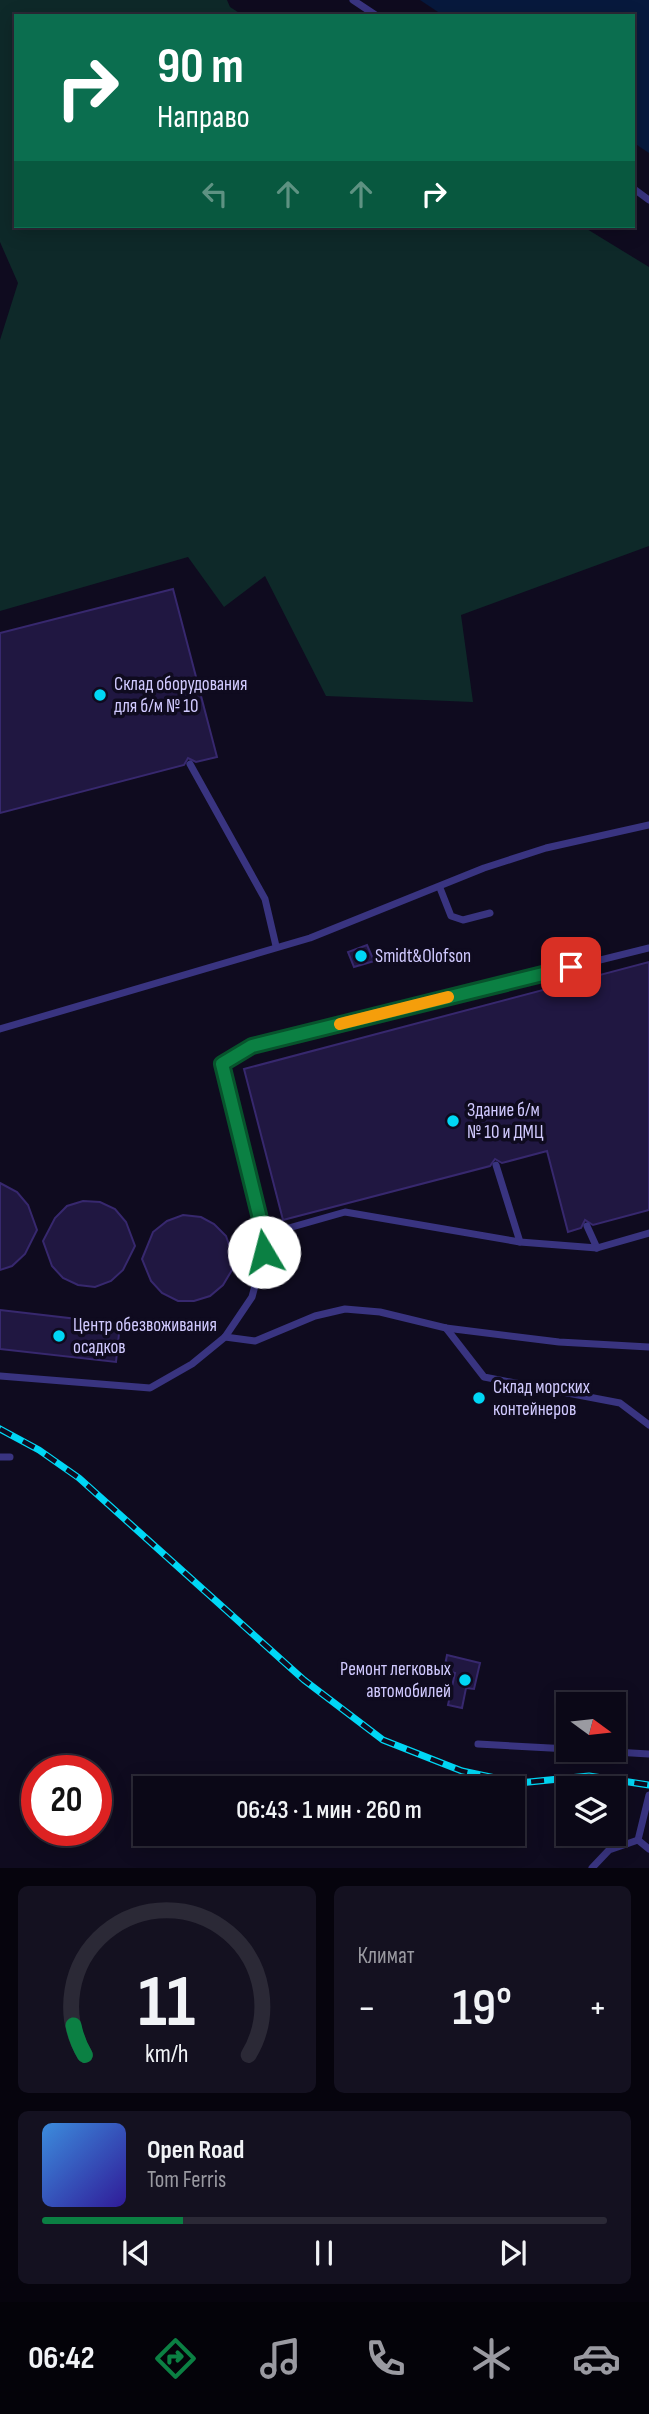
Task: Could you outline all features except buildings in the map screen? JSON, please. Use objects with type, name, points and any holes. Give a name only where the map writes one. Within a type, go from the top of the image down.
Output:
[{"type":"lane","points":[[353,0],[374,14]]},
{"type":"lane","points":[[190,764],[265,899],[276,946]]},
{"type":"lane","points":[[0,1029],[310,938],[440,888],[484,868],[546,849],[649,825]]},
{"type":"lane","points":[[440,888],[452,916],[463,920],[490,913]]},
{"type":"lane","points":[[0,1377],[150,1388],[192,1364],[225,1337],[252,1297],[264,1252],[264,1235],[222,1064],[252,1046],[649,948]]},
{"type":"lane","points":[[496,1165],[520,1242]]},
{"type":"lane","points":[[264,1235],[345,1212],[520,1242],[597,1248],[649,1233]]},
{"type":"lane","points":[[587,1227],[597,1248]]},
{"type":"lane","points":[[225,1337],[255,1341],[315,1316],[345,1308],[380,1312],[446,1328],[559,1342],[649,1347]]},
{"type":"lane","points":[[446,1328],[484,1377],[620,1403],[649,1425]]},
{"type":"lane","points":[[0,1457],[10,1457]]},
{"type":"lane","points":[[478,1744],[556,1748]]},
{"type":"lane","points":[[626,1753],[649,1754]]},
{"type":"lane","points":[[638,1840],[649,1795]]},
{"type":"lane","points":[[638,1840],[649,1849]]},
{"type":"lane","points":[[592,1868],[609,1850],[638,1840]]},
{"type":"green space","points":[[0,0],[227,0],[230,7],[241,14],[14,14],[14,228],[585,228],[649,267],[649,546],[461,615],[473,702],[326,696],[265,576],[224,607],[188,557],[0,611],[0,340],[18,283],[0,242]]},
{"type":"water","points":[[420,0],[649,0],[649,153],[635,144],[635,14],[441,14]]},
{"type":"railway","points":[[0,1429],[39,1450],[79,1478],[304,1680],[383,1740],[462,1771],[519,1783],[589,1776],[649,1785]]},
{"type":"slow traffic","points":[[340,1024],[448,997]]},
{"type":"place","name":"Склад оборудования для б/м № 10","points":[[100,695]]},
{"type":"place","name":"Smidt&Olofson","points":[[361,956]]},
{"type":"place","name":"Здание б/м № 10 и ДМЦ","points":[[453,1121]]},
{"type":"place","name":"Центр обезвоживания осадков","points":[[59,1336]]},
{"type":"place","name":"Склад морских контейнеров","points":[[479,1398]]},
{"type":"place","name":"Ремонт легковых автомобилей","points":[[465,1680]]},
{"type":"route","points":[[264,1252],[264,1235],[227,1094],[222,1064],[252,1046],[571,967]]}]
